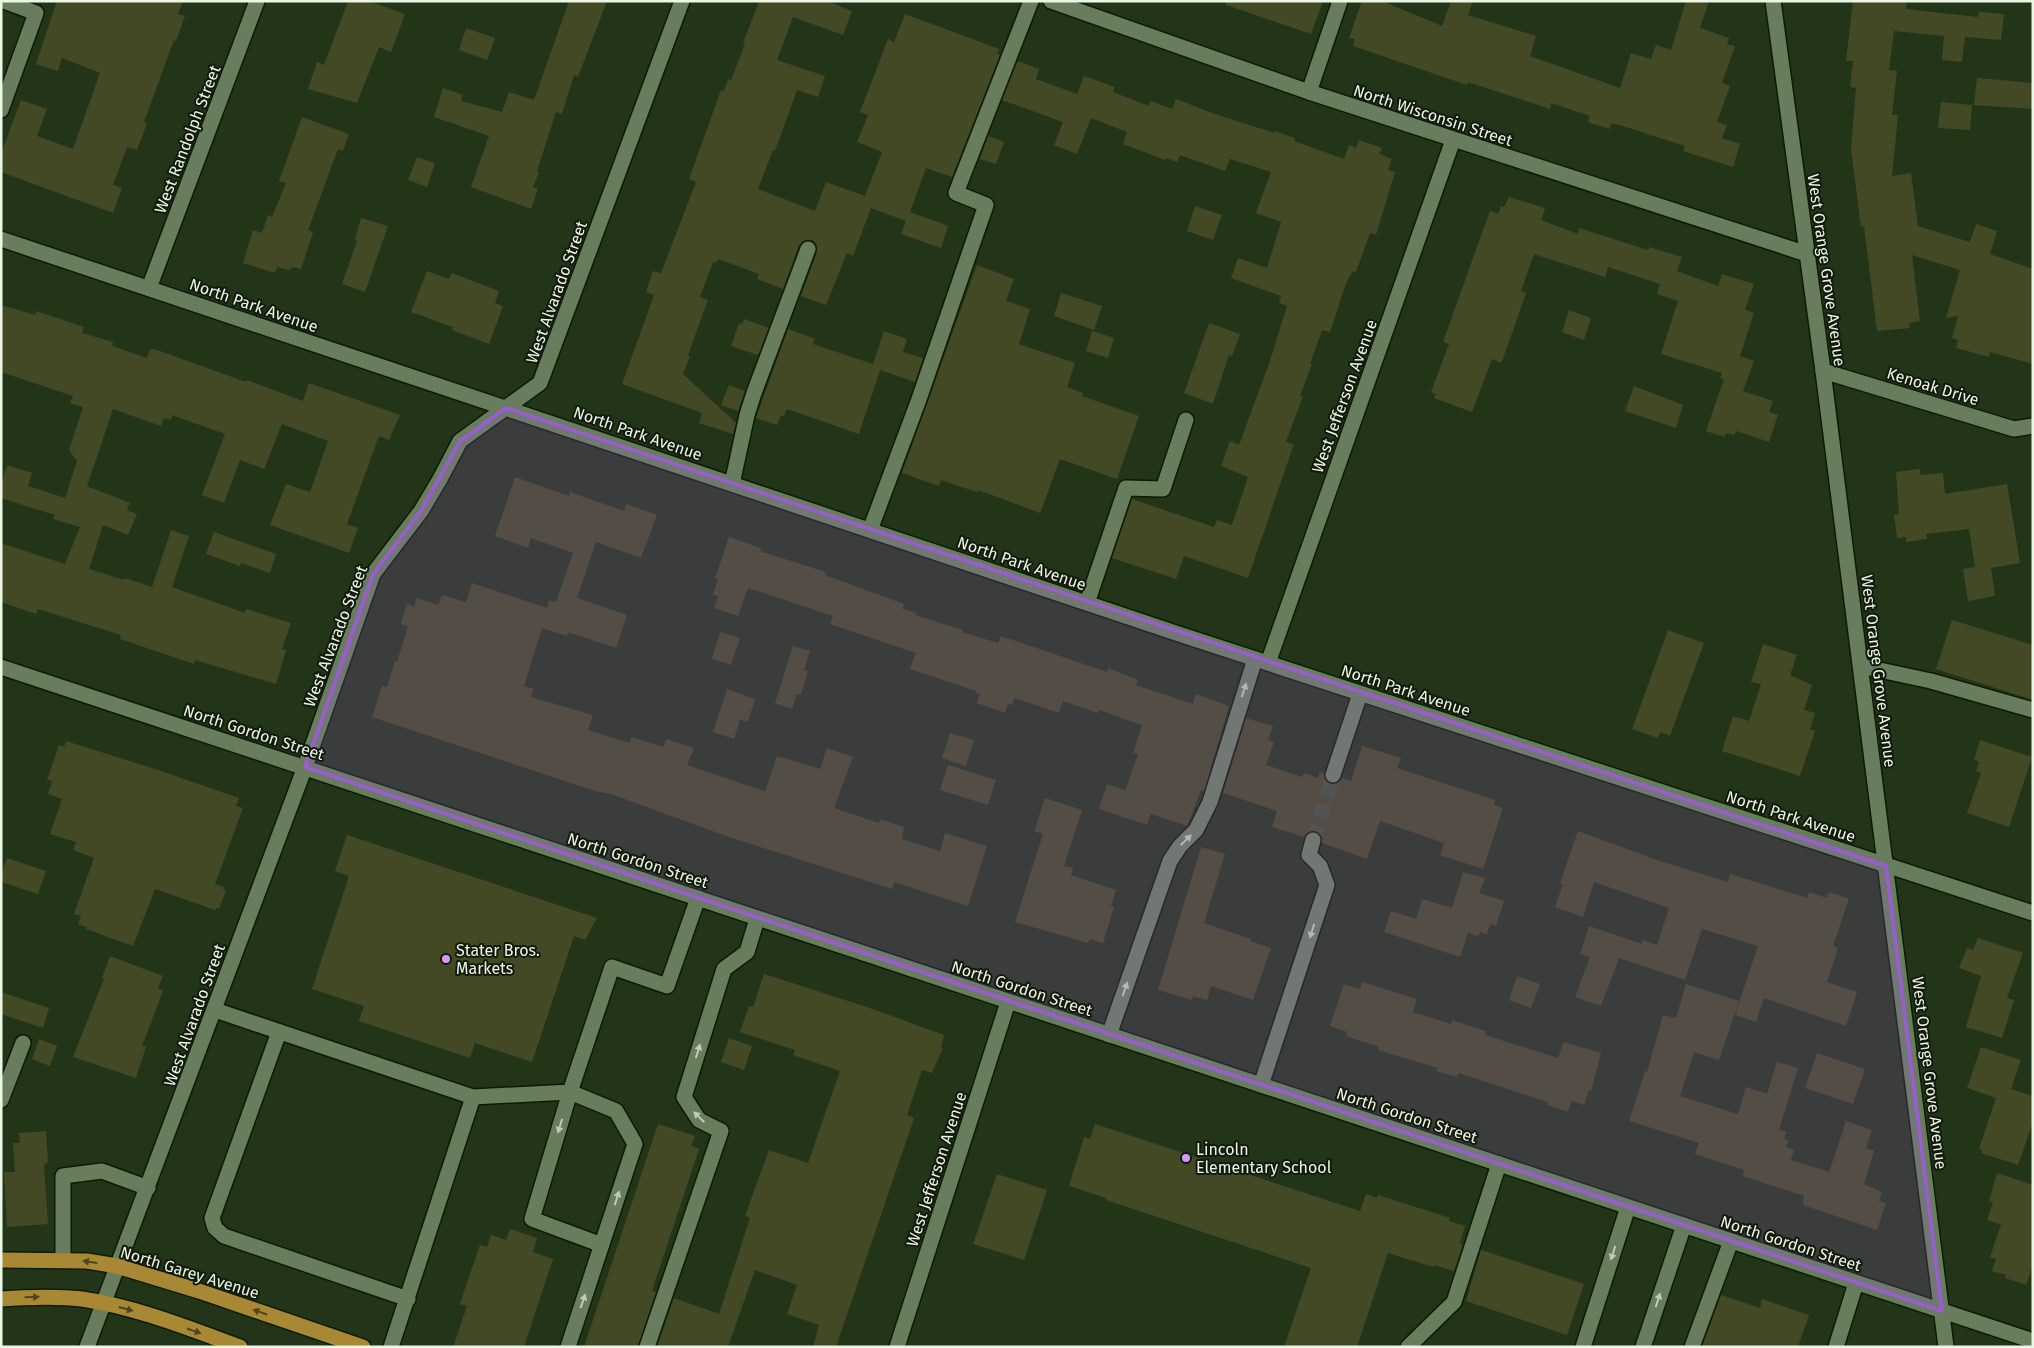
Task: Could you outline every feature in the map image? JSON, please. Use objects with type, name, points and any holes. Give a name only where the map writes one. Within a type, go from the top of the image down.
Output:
[{"type":"main road","name":"North Garey Avenue","points":[[1,1260],[86,1261],[117,1266],[199,1291],[363,1347]]},
{"type":"main road","points":[[1,1299],[63,1298],[103,1303],[149,1315],[240,1347]]},
{"type":"street","points":[[1,110],[36,13],[4,1]]},
{"type":"street","name":"West Randolph Street","points":[[149,288],[257,1]]},
{"type":"street","name":"West Alvarado Street","points":[[87,1347],[305,767],[373,574],[420,510],[460,441],[540,383],[682,1]]},
{"type":"street","points":[[870,530],[918,402],[986,205],[956,193],[1031,1]]},
{"type":"street","points":[[1309,92],[1340,1]]},
{"type":"street","name":"West Orange Grove Avenue","points":[[1773,1],[1861,666],[1946,1347]]},
{"type":"street","name":"North Wisconsin Street","points":[[1056,2],[1309,92],[1807,254]]},
{"type":"street","name":"West Jefferson Avenue","points":[[1109,1035],[1170,861],[1180,846],[1196,830],[1210,802],[1453,140]]},
{"type":"street","name":"North Park Avenue","points":[[1,239],[1360,694],[2033,913]]},
{"type":"street","points":[[732,484],[754,393],[808,250]]},
{"type":"street","name":"Kenoak Drive","points":[[1823,371],[2014,429],[2033,426]]},
{"type":"street","points":[[1087,603],[1126,488],[1163,489],[1186,420]]},
{"type":"street","points":[[1861,666],[1932,681],[2033,710]]},
{"type":"street","name":"North Gordon Street","points":[[1,667],[2033,1341]]},
{"type":"street","points":[[1333,775],[1360,694]]},
{"type":"street","points":[[1261,1085],[1327,885],[1320,866],[1310,855],[1313,840]]},
{"type":"street","points":[[602,1245],[532,1219],[570,1092],[612,967],[667,986],[698,898]]},
{"type":"street","points":[[648,1347],[721,1131],[699,1120],[684,1097],[724,969],[747,952],[757,919]]},
{"type":"street","name":"West Jefferson Avenue","points":[[897,1347],[1008,1002]]},
{"type":"street","points":[[215,1010],[473,1097],[570,1092],[616,1111],[635,1144],[568,1347]]},
{"type":"street","points":[[279,1032],[212,1218],[215,1228],[224,1236],[408,1299]]},
{"type":"street","points":[[1,1100],[23,1043]]},
{"type":"street","points":[[391,1347],[473,1097]]},
{"type":"street","points":[[1408,1347],[1454,1302],[1499,1164]]},
{"type":"street","points":[[63,1260],[63,1176],[102,1171],[148,1188]]},
{"type":"street","points":[[1583,1347],[1628,1207]]},
{"type":"street","points":[[1643,1347],[1684,1225]]},
{"type":"street","points":[[1692,1347],[1731,1241]]},
{"type":"street","points":[[1836,1347],[1856,1283]]},
{"type":"highlighted area","points":[[506,408],[1886,866],[1942,1311],[757,919],[305,767],[373,574],[421,511],[460,441]]},
{"type":"building","points":[[57,1],[183,1],[178,14],[185,16],[176,41],[174,40],[144,122],[147,123],[137,150],[127,147],[113,185],[122,188],[113,213],[1,172],[1,154],[21,100],[47,109],[37,136],[73,149],[100,73],[62,58],[58,71],[36,64]]},
{"type":"building","points":[[348,1],[369,1],[405,14],[391,52],[379,47],[357,103],[308,89],[317,62],[324,65]]},
{"type":"building","points":[[569,1],[607,1],[578,77],[574,75],[562,114],[556,112],[537,171],[539,172],[533,187],[538,189],[531,209],[471,187],[489,136],[434,117],[443,88],[463,95],[461,101],[502,112],[509,92],[534,100]]},
{"type":"building","points":[[757,1],[827,1],[852,11],[843,35],[793,17],[777,60],[825,76],[818,97],[797,90],[775,151],[773,150],[758,189],[815,211],[826,182],[865,196],[882,152],[857,142],[868,115],[860,112],[888,39],[894,42],[905,14],[999,49],[997,54],[1000,55],[952,177],[926,168],[910,212],[948,226],[941,248],[901,234],[906,221],[871,208],[853,256],[847,253],[826,305],[801,296],[817,252],[816,243],[812,240],[806,240],[799,245],[783,289],[757,279],[759,274],[718,259],[716,263],[713,262],[700,297],[708,300],[683,374],[736,423],[733,434],[699,423],[702,413],[622,384],[654,295],[646,292],[653,271],[661,273],[696,182],[689,179],[721,90],[724,91],[728,79],[731,80],[745,44],[743,43],[758,4]]},
{"type":"building","points":[[1226,1],[1323,1],[1311,34],[1226,5]]},
{"type":"building","points":[[1362,1],[1382,1],[1442,26],[1451,1],[1473,1],[1468,15],[1536,36],[1530,56],[1620,88],[1631,53],[1651,59],[1656,45],[1671,50],[1686,1],[1709,1],[1700,28],[1729,38],[1727,44],[1735,46],[1722,83],[1730,86],[1717,122],[1727,125],[1722,138],[1740,144],[1733,167],[1683,151],[1685,146],[1620,125],[1611,123],[1610,129],[1588,122],[1590,116],[1551,103],[1550,109],[1468,82],[1467,85],[1353,46],[1355,39],[1349,38]]},
{"type":"building","points":[[1853,1],[1907,1],[1906,9],[1978,17],[1979,12],[2004,14],[2001,40],[1965,37],[1962,62],[1942,60],[1944,36],[1894,31],[1889,70],[1897,71],[1892,115],[1898,115],[1892,176],[1911,173],[1918,226],[1970,242],[1976,224],[1997,231],[1990,254],[2033,269],[2033,364],[1990,352],[1989,357],[1956,348],[1958,340],[1952,338],[1958,316],[1946,318],[1960,270],[1912,255],[1920,321],[1909,323],[1910,328],[1877,331],[1864,226],[1861,227],[1851,149],[1856,88],[1850,87],[1853,61],[1846,61]]},
{"type":"building","points":[[466,28],[495,38],[487,60],[459,50]]},
{"type":"building","points":[[1018,61],[1039,69],[1036,79],[1077,94],[1084,76],[1115,87],[1113,92],[1149,106],[1151,101],[1172,109],[1176,99],[1215,114],[1295,138],[1294,141],[1344,159],[1349,145],[1356,148],[1359,140],[1382,148],[1379,154],[1392,159],[1388,170],[1395,172],[1376,235],[1370,233],[1356,272],[1353,271],[1346,283],[1330,332],[1322,330],[1310,364],[1312,364],[1300,396],[1303,396],[1286,442],[1294,444],[1248,578],[1184,556],[1176,579],[1112,558],[1132,499],[1214,527],[1217,520],[1232,525],[1248,477],[1221,466],[1230,441],[1239,445],[1270,361],[1287,306],[1279,303],[1281,296],[1231,278],[1238,258],[1267,268],[1281,222],[1256,213],[1271,172],[1230,159],[1225,171],[1180,155],[1177,162],[1166,158],[1165,160],[1123,144],[1127,132],[1091,118],[1077,154],[1054,145],[1063,122],[1002,100]]},
{"type":"building","points":[[1977,78],[2033,83],[2033,109],[1974,105]]},
{"type":"building","points":[[1941,102],[1972,105],[1970,130],[1938,128]]},
{"type":"building","points":[[302,117],[349,134],[343,151],[338,149],[308,230],[313,232],[301,269],[293,267],[289,270],[277,267],[275,273],[243,263],[253,230],[262,233],[268,215],[272,217],[286,183],[279,181]]},
{"type":"building","points":[[988,136],[1004,142],[996,164],[980,159]]},
{"type":"building","points":[[417,157],[435,163],[427,187],[408,180]]},
{"type":"building","points":[[1509,197],[1545,208],[1541,220],[1578,234],[1579,228],[1648,250],[1649,247],[1682,257],[1677,271],[1718,286],[1722,274],[1754,284],[1745,310],[1754,313],[1740,356],[1754,361],[1743,391],[1773,401],[1769,412],[1778,415],[1769,442],[1736,431],[1734,435],[1726,433],[1724,437],[1706,431],[1724,379],[1720,378],[1722,373],[1661,354],[1678,301],[1657,294],[1660,284],[1608,267],[1605,277],[1534,254],[1521,291],[1526,293],[1504,356],[1501,363],[1492,359],[1472,412],[1434,398],[1436,394],[1431,392],[1449,344],[1443,342],[1490,211],[1498,214],[1501,206],[1504,207]]},
{"type":"building","points":[[1195,206],[1222,215],[1213,240],[1187,231]]},
{"type":"building","points":[[361,218],[388,226],[365,292],[342,284],[357,241],[355,240]]},
{"type":"building","points":[[977,265],[1014,279],[1006,301],[1030,309],[1019,344],[1075,363],[1067,387],[1083,393],[1082,396],[1139,416],[1117,479],[1060,459],[1040,513],[978,490],[977,492],[941,480],[939,486],[902,473]]},
{"type":"building","points":[[427,271],[449,279],[452,273],[499,291],[495,303],[503,306],[489,344],[452,330],[453,327],[411,312]]},
{"type":"building","points":[[1061,293],[1102,306],[1094,330],[1054,316]]},
{"type":"building","points":[[1,305],[35,315],[36,311],[84,327],[82,333],[113,342],[112,346],[147,358],[150,349],[154,349],[303,401],[309,383],[400,415],[389,440],[379,436],[347,524],[358,528],[349,553],[270,525],[286,484],[310,492],[328,441],[282,424],[264,469],[240,460],[224,503],[202,495],[225,434],[172,415],[171,420],[164,418],[161,426],[113,409],[87,486],[130,503],[127,510],[137,514],[128,535],[103,525],[89,569],[152,587],[171,530],[189,536],[172,587],[245,613],[246,609],[291,623],[282,649],[286,650],[276,684],[195,660],[194,664],[120,639],[121,635],[38,609],[36,614],[1,602],[1,543],[65,564],[80,527],[53,519],[55,515],[1,498],[1,485],[7,465],[32,473],[28,486],[65,498],[77,461],[69,450],[83,407],[70,403],[73,396],[1,372]]},
{"type":"building","points":[[1569,310],[1591,318],[1584,340],[1562,332]]},
{"type":"building","points":[[744,319],[769,328],[758,355],[731,346],[739,323],[742,324]]},
{"type":"building","points":[[1209,323],[1240,334],[1232,356],[1229,355],[1213,404],[1184,393]]},
{"type":"building","points":[[788,329],[815,339],[813,344],[873,364],[884,331],[907,339],[903,352],[923,358],[915,382],[880,370],[859,434],[787,409],[784,416],[781,415],[777,425],[756,418]]},
{"type":"building","points":[[1092,331],[1114,338],[1108,358],[1086,351]]},
{"type":"building","points":[[729,385],[745,391],[738,411],[721,405]]},
{"type":"building","points":[[1634,386],[1683,405],[1676,428],[1625,411]]},
{"type":"building","points":[[1920,469],[1920,475],[1943,473],[1945,494],[2007,484],[2020,563],[1991,568],[1995,596],[1968,601],[1963,569],[1975,567],[1969,529],[1926,534],[1927,539],[1906,542],[1906,537],[1897,538],[1894,515],[1899,514],[1896,472]]},
{"type":"building","points":[[515,477],[569,496],[570,492],[624,511],[626,504],[657,515],[641,558],[596,542],[577,598],[627,615],[616,648],[568,632],[567,636],[542,628],[524,686],[534,689],[531,697],[593,715],[588,730],[630,743],[632,737],[663,747],[666,739],[694,748],[687,765],[765,791],[777,756],[820,769],[827,748],[853,757],[834,808],[879,823],[880,819],[904,827],[902,839],[940,851],[945,833],[987,846],[968,906],[894,882],[892,889],[729,837],[611,794],[595,791],[372,717],[382,686],[387,687],[395,661],[397,662],[408,626],[401,624],[407,604],[414,607],[417,598],[438,605],[442,595],[466,602],[472,583],[547,608],[549,600],[556,602],[573,553],[531,538],[528,548],[495,536]]},
{"type":"building","points":[[214,532],[276,554],[270,573],[241,563],[240,566],[206,554]]},
{"type":"building","points":[[729,537],[761,548],[760,551],[826,572],[825,575],[904,604],[903,609],[916,613],[915,615],[963,630],[962,632],[998,643],[1001,636],[1107,672],[1108,668],[1138,680],[1136,685],[1193,704],[1196,694],[1229,706],[1204,791],[1201,790],[1187,826],[1151,814],[1147,825],[1099,809],[1107,784],[1125,790],[1138,754],[1133,753],[1142,725],[1099,710],[1098,713],[1063,701],[1059,713],[1014,698],[1012,705],[1008,704],[1005,713],[977,703],[980,694],[976,693],[976,691],[910,669],[916,653],[830,624],[833,616],[748,588],[738,616],[714,608],[718,596],[713,595],[718,579],[715,579]]},
{"type":"building","points":[[1952,620],[2033,645],[2033,700],[1936,669]]},
{"type":"building","points":[[1668,630],[1704,643],[1670,736],[1660,732],[1658,738],[1632,729]]},
{"type":"building","points":[[720,632],[740,638],[731,665],[712,659]]},
{"type":"building","points":[[1763,644],[1797,655],[1790,675],[1812,685],[1804,710],[1815,713],[1810,729],[1815,731],[1800,776],[1722,751],[1733,716],[1749,721],[1761,684],[1751,682]]},
{"type":"building","points":[[793,646],[810,651],[804,670],[808,671],[801,695],[797,694],[792,709],[775,703]]},
{"type":"building","points":[[727,689],[755,699],[748,722],[740,720],[734,739],[713,732]]},
{"type":"building","points":[[1246,718],[1273,726],[1268,740],[1274,742],[1266,765],[1302,777],[1304,773],[1318,778],[1320,772],[1324,773],[1326,781],[1331,784],[1339,782],[1342,778],[1351,781],[1362,746],[1401,758],[1397,768],[1495,800],[1494,805],[1503,808],[1483,869],[1440,855],[1444,843],[1380,821],[1367,859],[1322,843],[1322,837],[1316,831],[1310,831],[1304,837],[1272,827],[1277,811],[1223,793]]},
{"type":"building","points":[[950,733],[974,740],[966,766],[942,758]]},
{"type":"building","points":[[1980,740],[2032,757],[2009,827],[1967,813],[1981,773],[1976,771],[1979,762],[1974,760]]},
{"type":"building","points":[[66,741],[239,798],[236,806],[243,808],[215,884],[224,887],[223,889],[226,890],[219,909],[216,908],[215,910],[155,889],[133,946],[86,929],[87,927],[78,924],[81,916],[74,914],[94,858],[73,850],[76,842],[50,834],[62,799],[48,794],[52,781],[47,780],[59,745],[64,747]]},
{"type":"building","points":[[948,765],[996,780],[988,805],[940,790]]},
{"type":"building","points":[[1045,798],[1082,810],[1064,866],[1073,868],[1071,875],[1116,890],[1111,906],[1114,907],[1103,943],[1090,939],[1088,943],[1015,922],[1043,834],[1034,831]]},
{"type":"building","points":[[1578,831],[1657,860],[1728,882],[1730,874],[1807,898],[1809,892],[1827,898],[1829,892],[1849,899],[1833,946],[1838,948],[1827,982],[1857,992],[1846,1026],[1764,998],[1756,1022],[1735,1015],[1758,946],[1702,929],[1685,980],[1619,958],[1601,1006],[1575,997],[1590,957],[1580,954],[1589,926],[1642,944],[1643,940],[1657,945],[1669,908],[1594,882],[1583,917],[1555,907],[1563,884],[1560,883]]},
{"type":"building","points":[[347,835],[597,918],[585,940],[574,936],[532,1062],[475,1043],[470,1058],[359,1021],[364,1006],[312,989],[349,876],[335,871]]},
{"type":"building","points":[[1201,847],[1225,854],[1204,923],[1271,948],[1253,1000],[1211,986],[1207,1000],[1193,996],[1192,1000],[1158,990]]},
{"type":"building","points":[[7,858],[46,871],[38,894],[1,882],[1,874]]},
{"type":"building","points":[[1463,872],[1485,878],[1479,893],[1504,901],[1496,926],[1490,924],[1487,934],[1480,932],[1478,936],[1468,933],[1460,957],[1384,932],[1391,911],[1416,919],[1422,899],[1452,908]]},
{"type":"building","points":[[1978,938],[2023,953],[2007,998],[2014,1000],[2002,1038],[1966,1027],[1981,976],[1959,968],[1967,948],[1973,950]]},
{"type":"building","points":[[110,956],[163,976],[158,988],[163,991],[142,1046],[146,1047],[136,1078],[73,1057],[104,979],[102,978]]},
{"type":"building","points":[[764,974],[867,1007],[944,1035],[941,1047],[943,1048],[932,1073],[922,1070],[907,1115],[914,1118],[836,1347],[813,1347],[819,1325],[787,1314],[797,1285],[755,1270],[728,1347],[657,1347],[674,1298],[719,1314],[750,1218],[745,1216],[769,1150],[808,1163],[840,1071],[793,1055],[795,1050],[740,1032],[749,1006],[753,1007]]},
{"type":"building","points":[[1517,976],[1540,984],[1531,1008],[1509,1000]]},
{"type":"building","points":[[1362,982],[1417,999],[1413,1012],[1451,1024],[1452,1020],[1486,1031],[1485,1035],[1558,1058],[1564,1042],[1601,1053],[1591,1091],[1589,1090],[1584,1105],[1572,1101],[1568,1112],[1547,1105],[1548,1102],[1458,1073],[1457,1077],[1436,1071],[1437,1068],[1378,1050],[1379,1047],[1346,1036],[1347,1032],[1330,1026],[1344,984],[1360,989]]},
{"type":"building","points":[[1686,984],[1739,1001],[1719,1060],[1694,1052],[1680,1096],[1738,1114],[1746,1087],[1767,1094],[1777,1062],[1798,1068],[1779,1130],[1787,1132],[1784,1139],[1788,1140],[1786,1147],[1794,1150],[1791,1160],[1829,1172],[1846,1121],[1872,1130],[1866,1148],[1874,1151],[1864,1184],[1882,1192],[1879,1201],[1886,1203],[1877,1230],[1803,1205],[1804,1196],[1743,1176],[1744,1170],[1695,1154],[1699,1143],[1629,1121],[1645,1072],[1647,1072],[1663,1015],[1676,1018]]},
{"type":"building","points":[[1,992],[49,1008],[43,1028],[1,1014]]},
{"type":"building","points":[[729,1038],[752,1046],[744,1070],[721,1062]]},
{"type":"building","points":[[39,1039],[57,1046],[50,1066],[32,1059]]},
{"type":"building","points":[[1981,1047],[2021,1060],[2011,1089],[2033,1096],[2033,1122],[2018,1165],[1981,1153],[1982,1150],[1979,1149],[1996,1098],[1967,1088]]},
{"type":"building","points":[[1817,1053],[1865,1069],[1853,1104],[1805,1088]]},
{"type":"building","points":[[658,1124],[695,1136],[691,1146],[699,1149],[652,1291],[656,1292],[638,1347],[584,1347]]},
{"type":"building","points":[[1095,1124],[1360,1211],[1366,1194],[1377,1198],[1378,1195],[1450,1218],[1449,1221],[1465,1226],[1460,1243],[1463,1244],[1454,1271],[1434,1265],[1433,1267],[1388,1253],[1357,1347],[1284,1347],[1311,1268],[1069,1186],[1084,1137],[1090,1139]]},
{"type":"building","points":[[46,1131],[48,1162],[44,1165],[48,1224],[7,1227],[4,1172],[15,1172],[13,1143],[20,1143],[19,1133]]},
{"type":"building","points":[[1997,1173],[2033,1185],[2033,1265],[2026,1285],[2005,1278],[2006,1275],[1992,1271],[1996,1259],[1990,1257],[2001,1224],[1987,1220],[1993,1202],[1989,1201]]},
{"type":"building","points":[[997,1174],[1047,1190],[1024,1260],[973,1244]]},
{"type":"building","points":[[510,1229],[537,1238],[533,1252],[553,1259],[524,1347],[453,1347],[467,1306],[460,1304],[480,1245],[487,1247],[491,1235],[506,1240]]},
{"type":"building","points":[[1481,1250],[1584,1284],[1567,1335],[1466,1301]]},
{"type":"building","points":[[1721,1295],[1760,1308],[1762,1299],[1809,1315],[1798,1347],[1702,1347]]},
{"type":"tunnel","points":[[1313,840],[1333,775]]},
{"type":"place","name":"Stater Bros. Markets","points":[[446,959]]},
{"type":"place","name":"Lincoln Elementary School","points":[[1186,1158]]}]
